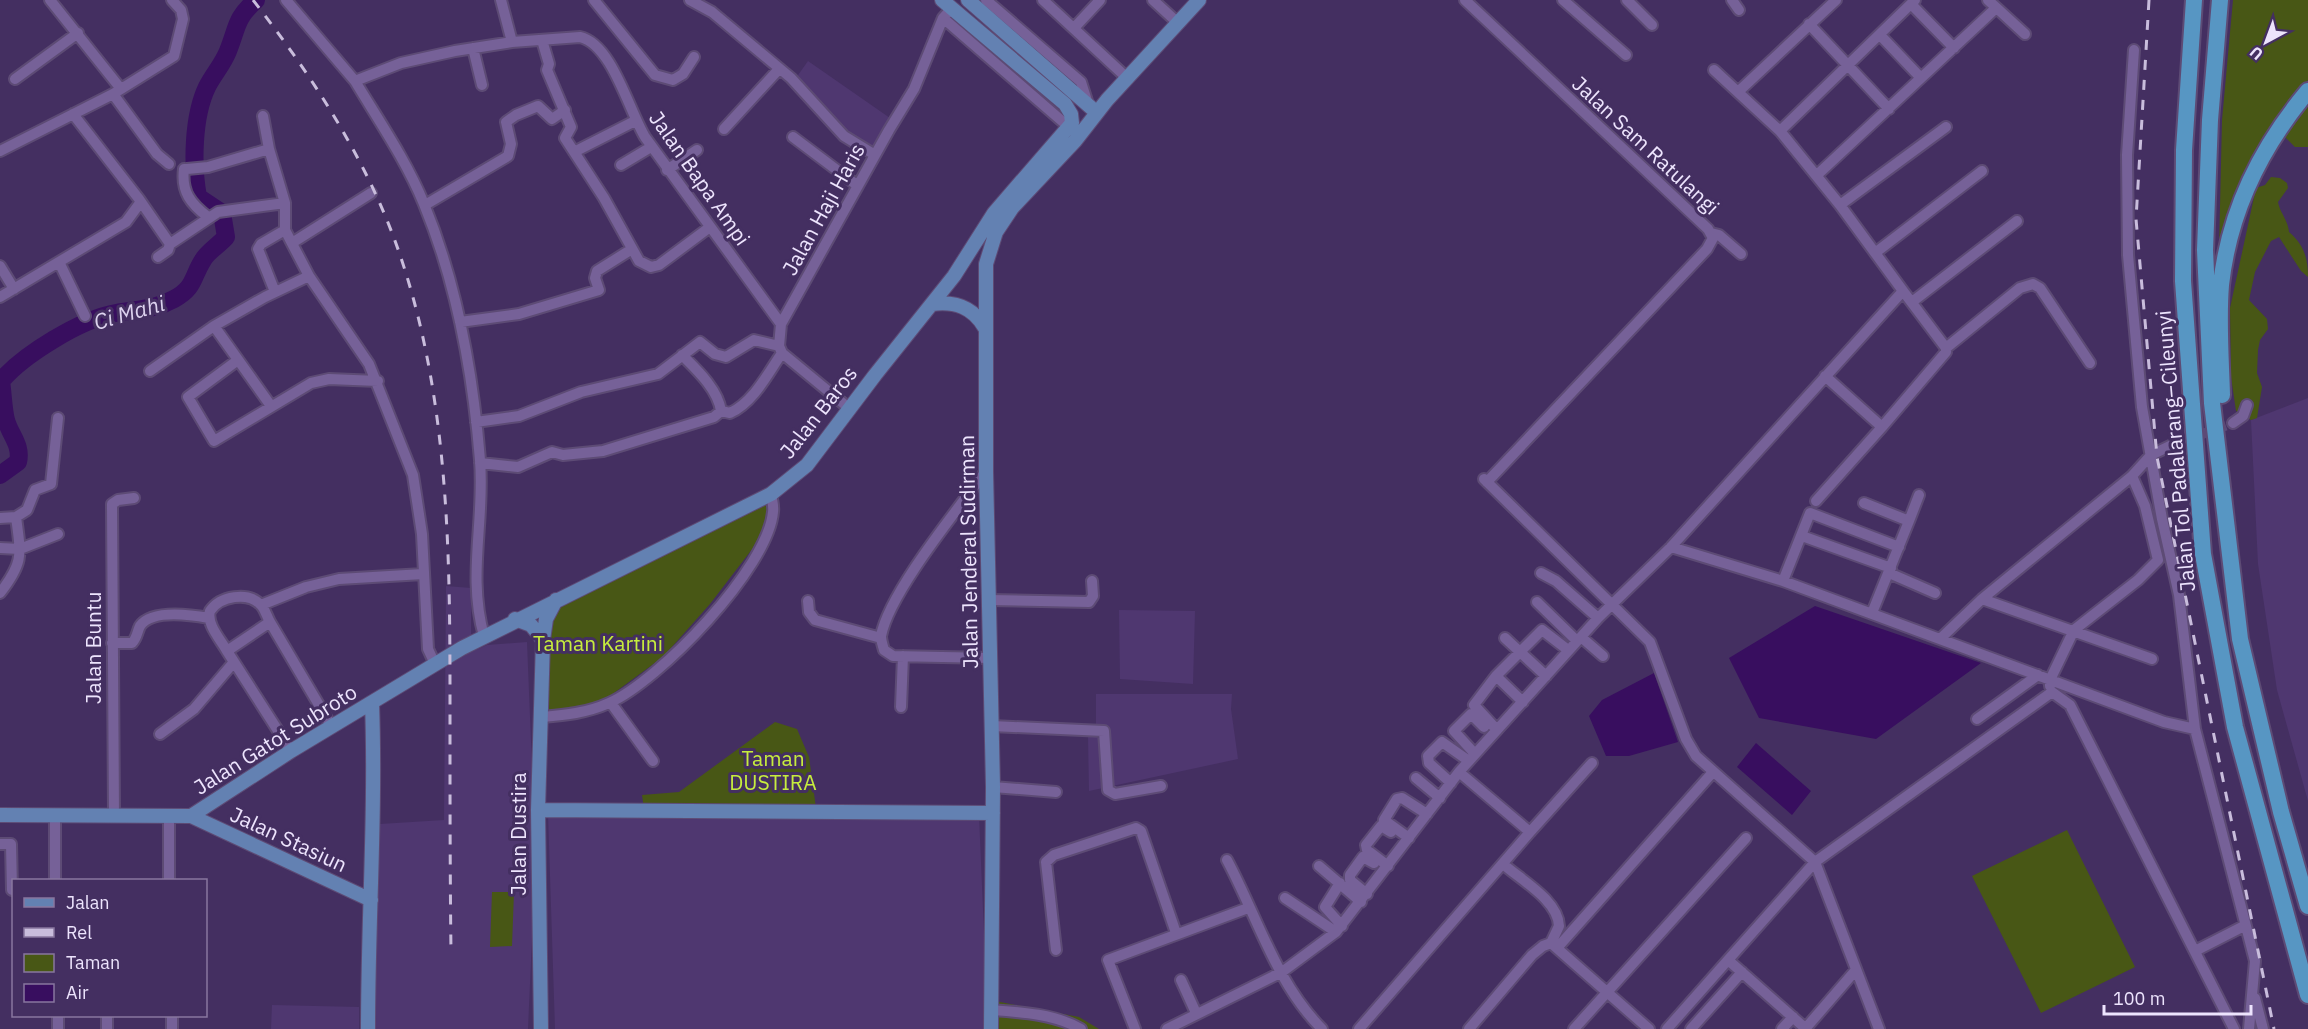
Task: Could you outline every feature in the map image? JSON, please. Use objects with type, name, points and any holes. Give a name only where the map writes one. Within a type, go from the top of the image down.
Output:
[{"type":"highway","name":"Jalan Tol Padalarang–Cileunyi","points":[[2220,0],[2210,109],[2205,250],[2212,403],[2245,661],[2281,812],[2308,906]]},
{"type":"highway","name":"Jalan Tol Padalarang–Cileunyi","points":[[2194,2],[2184,150],[2183,281],[2203,554],[2235,727],[2308,994]]},
{"type":"highway","points":[[2222,483],[2221,288],[2225,257],[2242,198],[2263,154],[2308,91]]},
{"type":"main road","points":[[968,0],[1092,108]]},
{"type":"main road","points":[[1048,90],[1065,96],[1087,112],[1126,77],[1198,0]]},
{"type":"main road","points":[[946,9],[1048,90],[1068,109],[1072,118],[1070,128]]},
{"type":"main road","name":"Jalan Jenderal Sudirman","points":[[991,1029],[993,787],[986,471],[986,264],[1003,220],[1076,141],[1092,108]]},
{"type":"main road","name":"Jalan Baros","points":[[515,619],[771,494],[807,465],[966,260],[998,207],[1070,128]]},
{"type":"main road","points":[[966,260],[977,257],[986,264]]},
{"type":"main road","points":[[932,304],[946,303],[966,308],[976,315],[985,328]]},
{"type":"main road","name":"Jalan Dustira","points":[[541,1029],[538,810],[543,640],[546,619],[556,600]]},
{"type":"main road","points":[[515,619],[531,625],[543,640]]},
{"type":"main road","name":"Jalan Gatot Subroto","points":[[0,815],[169,814],[191,816],[291,750],[515,619]]},
{"type":"main road","name":"Jalan Stasiun","points":[[368,1029],[375,789],[372,703]]},
{"type":"main road","points":[[214,828],[209,813],[216,798]]},
{"type":"main road","points":[[538,810],[993,813]]},
{"type":"main road","name":"Jalan Stasiun","points":[[191,816],[371,900]]},
{"type":"street","points":[[50,0],[78,33],[157,154],[169,164]]},
{"type":"street","points":[[0,151],[117,91],[176,55],[183,19],[181,10],[172,0]]},
{"type":"street","points":[[286,0],[355,81],[408,169],[425,205],[460,322],[476,422],[480,463],[475,591],[484,636]]},
{"type":"street","points":[[501,0],[512,42]]},
{"type":"street","points":[[594,0],[655,75],[673,80],[683,74],[694,57]]},
{"type":"street","points":[[690,0],[712,12],[807,93],[844,136],[875,155]]},
{"type":"street","points":[[986,0],[1081,82],[1092,108]]},
{"type":"street","points":[[1043,0],[1126,77]]},
{"type":"street","points":[[1074,28],[1100,0]]},
{"type":"street","points":[[1153,0],[1178,23]]},
{"type":"street","name":"Jalan Sam Ratulangi","points":[[1466,0],[1711,233],[1713,241],[1485,481],[1650,642],[1665,676],[1686,740],[1696,756],[1815,862]]},
{"type":"street","points":[[1563,0],[1626,55]]},
{"type":"street","points":[[1627,0],[1652,25]]},
{"type":"street","points":[[1732,0],[1739,10]]},
{"type":"street","points":[[1739,91],[1836,0]]},
{"type":"street","points":[[1780,132],[1913,2],[1954,48]]},
{"type":"street","points":[[1817,175],[1954,48],[1992,4],[2025,34]]},
{"type":"street","points":[[946,9],[1070,128]]},
{"type":"street","name":"Jalan Haji Haris","points":[[781,350],[781,324],[914,89],[946,9]]},
{"type":"street","points":[[1809,24],[1889,109]]},
{"type":"street","points":[[15,79],[78,33]]},
{"type":"street","points":[[1880,35],[1921,78]]},
{"type":"street","name":"Jalan Bapa Ampi","points":[[355,81],[401,63],[474,48],[512,42],[580,37],[592,41],[614,70],[635,121],[651,147],[781,324]]},
{"type":"street","points":[[542,40],[549,64],[547,70],[571,127],[564,138],[644,265],[658,265],[710,227]]},
{"type":"street","points":[[474,48],[482,85]]},
{"type":"street","points":[[2134,50],[2127,155],[2128,255],[2142,407],[2179,595],[2195,729],[2254,961],[2249,1029]]},
{"type":"street","points":[[724,129],[779,69]]},
{"type":"street","points":[[1714,70],[1739,91],[1780,132],[1817,175],[1946,348]]},
{"type":"street","points":[[425,205],[508,156],[511,144],[506,122],[516,115],[538,106],[551,119],[565,110]]},
{"type":"street","points":[[73,114],[139,199],[170,244]]},
{"type":"street","points":[[263,116],[269,149],[285,203],[285,230],[309,276],[354,338],[378,381],[413,475],[422,534],[428,649],[435,664]]},
{"type":"street","points":[[574,152],[635,121]]},
{"type":"street","points":[[1840,205],[1946,127]]},
{"type":"street","points":[[794,137],[858,186]]},
{"type":"street","points":[[621,165],[651,147]]},
{"type":"street","points":[[210,216],[189,201],[183,180],[185,169],[208,167],[269,149]]},
{"type":"street","points":[[667,170],[697,150]]},
{"type":"street","points":[[1875,253],[1982,171]]},
{"type":"street","points":[[292,243],[371,193]]},
{"type":"street","points":[[0,297],[126,222],[140,203]]},
{"type":"street","points":[[158,256],[168,250],[170,244],[210,216],[227,210],[239,211],[285,203]]},
{"type":"street","points":[[1912,302],[2017,221]]},
{"type":"street","points":[[275,292],[258,249],[261,244],[285,230]]},
{"type":"street","points":[[1711,233],[1719,235],[1741,254]]},
{"type":"street","points":[[460,322],[519,314],[599,290],[595,278],[597,271],[632,249]]},
{"type":"street","points":[[59,262],[86,316]]},
{"type":"street","points":[[0,266],[14,289]]},
{"type":"street","points":[[150,371],[214,326],[309,276]]},
{"type":"street","points":[[1816,501],[1939,363],[1946,348],[2020,288],[2032,284],[2040,288],[2090,363]]},
{"type":"street","points":[[1167,1029],[1282,972],[1339,929],[1459,772],[1612,603],[1671,547],[1903,291]]},
{"type":"street","points":[[214,326],[271,406]]},
{"type":"street","points":[[476,422],[519,416],[581,392],[658,374],[702,342],[716,354],[726,357],[754,340],[781,350],[850,409]]},
{"type":"street","points":[[721,411],[730,413],[760,386],[781,350]]},
{"type":"street","points":[[682,355],[703,376],[720,405],[721,411]]},
{"type":"street","points":[[238,360],[188,397],[214,441],[319,380],[378,381]]},
{"type":"street","points":[[1825,376],[1882,427]]},
{"type":"street","points":[[2233,423],[2243,416],[2247,405]]},
{"type":"street","points":[[480,463],[518,467],[550,452],[563,455],[603,451],[714,417],[721,411]]},
{"type":"street","points":[[0,518],[15,517],[27,510],[35,490],[51,484],[58,418]]},
{"type":"street","points":[[1941,638],[1983,599],[2132,476],[2151,455],[2174,444]]},
{"type":"street","points":[[986,471],[912,573],[881,638],[884,650],[893,656],[991,658]]},
{"type":"street","points":[[2132,476],[2145,506],[2158,560],[2138,580],[2074,630],[2050,680],[2052,692],[2070,705],[2234,1029]]},
{"type":"street","points":[[542,717],[589,711],[611,703],[670,658],[698,631],[740,581],[769,528],[773,514],[771,494]]},
{"type":"street","points":[[1872,613],[1919,495]]},
{"type":"street","name":"Jalan Buntu","points":[[114,815],[112,504],[118,500],[134,498]]},
{"type":"street","points":[[1864,503],[1909,521]]},
{"type":"street","points":[[1783,581],[1810,513],[1899,547]]},
{"type":"street","points":[[0,593],[16,572],[20,549],[15,517]]},
{"type":"street","points":[[0,549],[20,549],[58,534]]},
{"type":"street","points":[[1802,536],[1890,571],[1935,593]]},
{"type":"street","points":[[1671,547],[1783,581],[2164,722],[2195,729]]},
{"type":"street","points":[[1541,573],[1556,581],[1598,618]]},
{"type":"street","points":[[261,605],[306,587],[339,579],[423,574]]},
{"type":"street","points":[[989,600],[1089,602],[1093,596],[1092,581]]},
{"type":"street","points":[[291,750],[234,662],[209,618],[210,611],[222,600],[244,597],[261,605],[332,727]]},
{"type":"street","points":[[1983,599],[2152,659]]},
{"type":"street","points":[[808,601],[809,612],[815,620],[881,638]]},
{"type":"street","points":[[1537,602],[1579,639],[1603,656]]},
{"type":"street","points":[[112,644],[132,643],[142,623],[159,616],[174,614],[209,618]]},
{"type":"street","points":[[228,651],[270,622]]},
{"type":"street","points":[[1494,733],[1474,705],[1496,676],[1545,629],[1568,650]]},
{"type":"street","points":[[1505,638],[1546,676]]},
{"type":"street","points":[[901,707],[903,656]]},
{"type":"street","points":[[160,734],[194,709],[234,662]]},
{"type":"street","points":[[1977,719],[2038,675]]},
{"type":"street","points":[[1496,676],[1522,702]]},
{"type":"street","points":[[1667,1029],[1815,862],[2052,692]]},
{"type":"street","points":[[611,703],[653,762]]},
{"type":"street","points":[[1472,758],[1455,733],[1455,729],[1471,714],[1494,733]]},
{"type":"street","points":[[992,726],[1105,733],[1106,785],[1110,793],[1161,786]]},
{"type":"street","points":[[1451,783],[1429,763],[1428,756],[1442,742],[1472,758]]},
{"type":"street","points":[[1359,1029],[1592,763]]},
{"type":"street","points":[[1459,772],[1530,832]]},
{"type":"street","points":[[1469,1029],[1532,956],[1543,946],[1555,945],[1713,772]]},
{"type":"street","points":[[1416,778],[1440,798]]},
{"type":"street","points":[[993,787],[1056,792]]},
{"type":"street","points":[[1408,840],[1384,820],[1398,799],[1402,798],[1427,814]]},
{"type":"street","points":[[169,814],[169,879]]},
{"type":"street","points":[[55,815],[55,879]]},
{"type":"street","points":[[1386,869],[1367,850],[1368,842],[1382,826],[1408,840]]},
{"type":"street","points":[[1056,950],[1046,862],[1054,855],[1136,828],[1141,831],[1176,933]]},
{"type":"street","points":[[1574,1029],[1746,837]]},
{"type":"street","points":[[0,844],[11,844],[12,879]]},
{"type":"street","points":[[1364,898],[1349,878],[1363,857],[1386,869]]},
{"type":"street","points":[[1227,860],[1240,884],[1248,908],[1299,1003],[1322,1029]]},
{"type":"street","points":[[1815,862],[1878,1029]]},
{"type":"street","points":[[1503,864],[1547,902],[1556,915],[1559,926],[1555,945]]},
{"type":"street","points":[[1320,866],[1340,883],[1364,898]]},
{"type":"street","points":[[1339,929],[1325,906],[1340,883]]},
{"type":"street","points":[[1285,898],[1339,929]]},
{"type":"street","points":[[1136,1029],[1107,961],[1128,950],[1248,908]]},
{"type":"street","points":[[2195,951],[2244,926]]},
{"type":"street","points":[[1555,945],[1649,1029]]},
{"type":"street","points":[[1728,960],[1805,1029],[1855,971]]},
{"type":"street","points":[[1691,1029],[1742,972]]},
{"type":"street","points":[[1181,980],[1196,1013]]},
{"type":"street","points":[[2253,992],[2263,1029]]},
{"type":"street","points":[[991,1010],[1026,1012],[1073,1024],[1081,1029]]},
{"type":"street","points":[[1782,1029],[1793,1017]]},
{"type":"shaded area","points":[[808,61],[890,118],[870,151],[845,135],[796,78]]},
{"type":"shaded area","points":[[2308,398],[2308,801],[2277,690],[2258,564],[2251,420]]},
{"type":"shaded area","points":[[446,586],[471,588],[471,652],[487,645],[527,642],[532,767],[532,938],[528,1029],[374,1029],[380,824],[444,820]]},
{"type":"shaded area","points":[[1119,610],[1195,611],[1193,684],[1120,679]]},
{"type":"shaded area","points":[[1096,694],[1232,694],[1231,709],[1238,759],[1089,791],[1088,736],[1096,735]]},
{"type":"shaded area","points":[[548,814],[979,815],[988,1029],[555,1029]]},
{"type":"shaded area","points":[[272,1005],[359,1007],[359,1029],[271,1029]]},
{"type":"green space","points":[[2233,0],[2308,0],[2308,80],[2276,119],[2258,146],[2241,186],[2219,250],[2222,120]]},
{"type":"green space","points":[[2308,106],[2308,147],[2295,147],[2285,137]]},
{"type":"green space","points":[[2271,177],[2280,178],[2287,183],[2288,188],[2278,202],[2289,232],[2304,252],[2308,277],[2301,271],[2279,237],[2271,241],[2255,272],[2249,300],[2267,319],[2268,329],[2260,340],[2258,350],[2257,373],[2262,387],[2257,418],[2251,420],[2236,411],[2231,377],[2230,308],[2256,188],[2265,185]]},
{"type":"green space","name":"Taman Kartini","points":[[768,501],[765,524],[753,548],[710,604],[663,657],[603,701],[584,709],[547,710],[550,617],[566,602]]},
{"type":"green space","name":"Taman DUSTIRA","points":[[775,722],[797,729],[809,757],[816,808],[644,809],[642,795],[679,792]]},
{"type":"green space","points":[[2067,830],[2135,967],[2041,1013],[1972,876]]},
{"type":"green space","points":[[492,892],[514,892],[512,946],[490,947]]},
{"type":"green space","points":[[995,1001],[1079,1017],[1099,1029],[995,1029]]},
{"type":"water","points":[[1815,606],[1981,663],[1876,739],[1759,718],[1729,658]]},
{"type":"water","points":[[1654,673],[1678,742],[1629,756],[1606,756],[1589,716],[1602,700]]},
{"type":"water","points":[[1756,743],[1811,791],[1792,815],[1737,767]]},
{"type":"waterway","name":"Ci Mahi","points":[[0,475],[18,462],[19,456],[17,445],[6,420],[1,381],[23,360],[86,322],[116,313],[167,303],[181,295],[190,286],[205,257],[226,237],[222,213],[198,197],[195,170],[196,126],[207,87],[226,56],[238,23],[256,0]]},
{"type":"tunnel","points":[[2174,444],[2233,423]]},
{"type":"railway","points":[[253,0],[318,90],[356,154],[372,187],[400,255],[417,311],[429,367],[444,481],[447,539],[450,654],[451,953]]},
{"type":"railway","points":[[2149,0],[2136,219],[2157,457],[2274,1029]]}]
